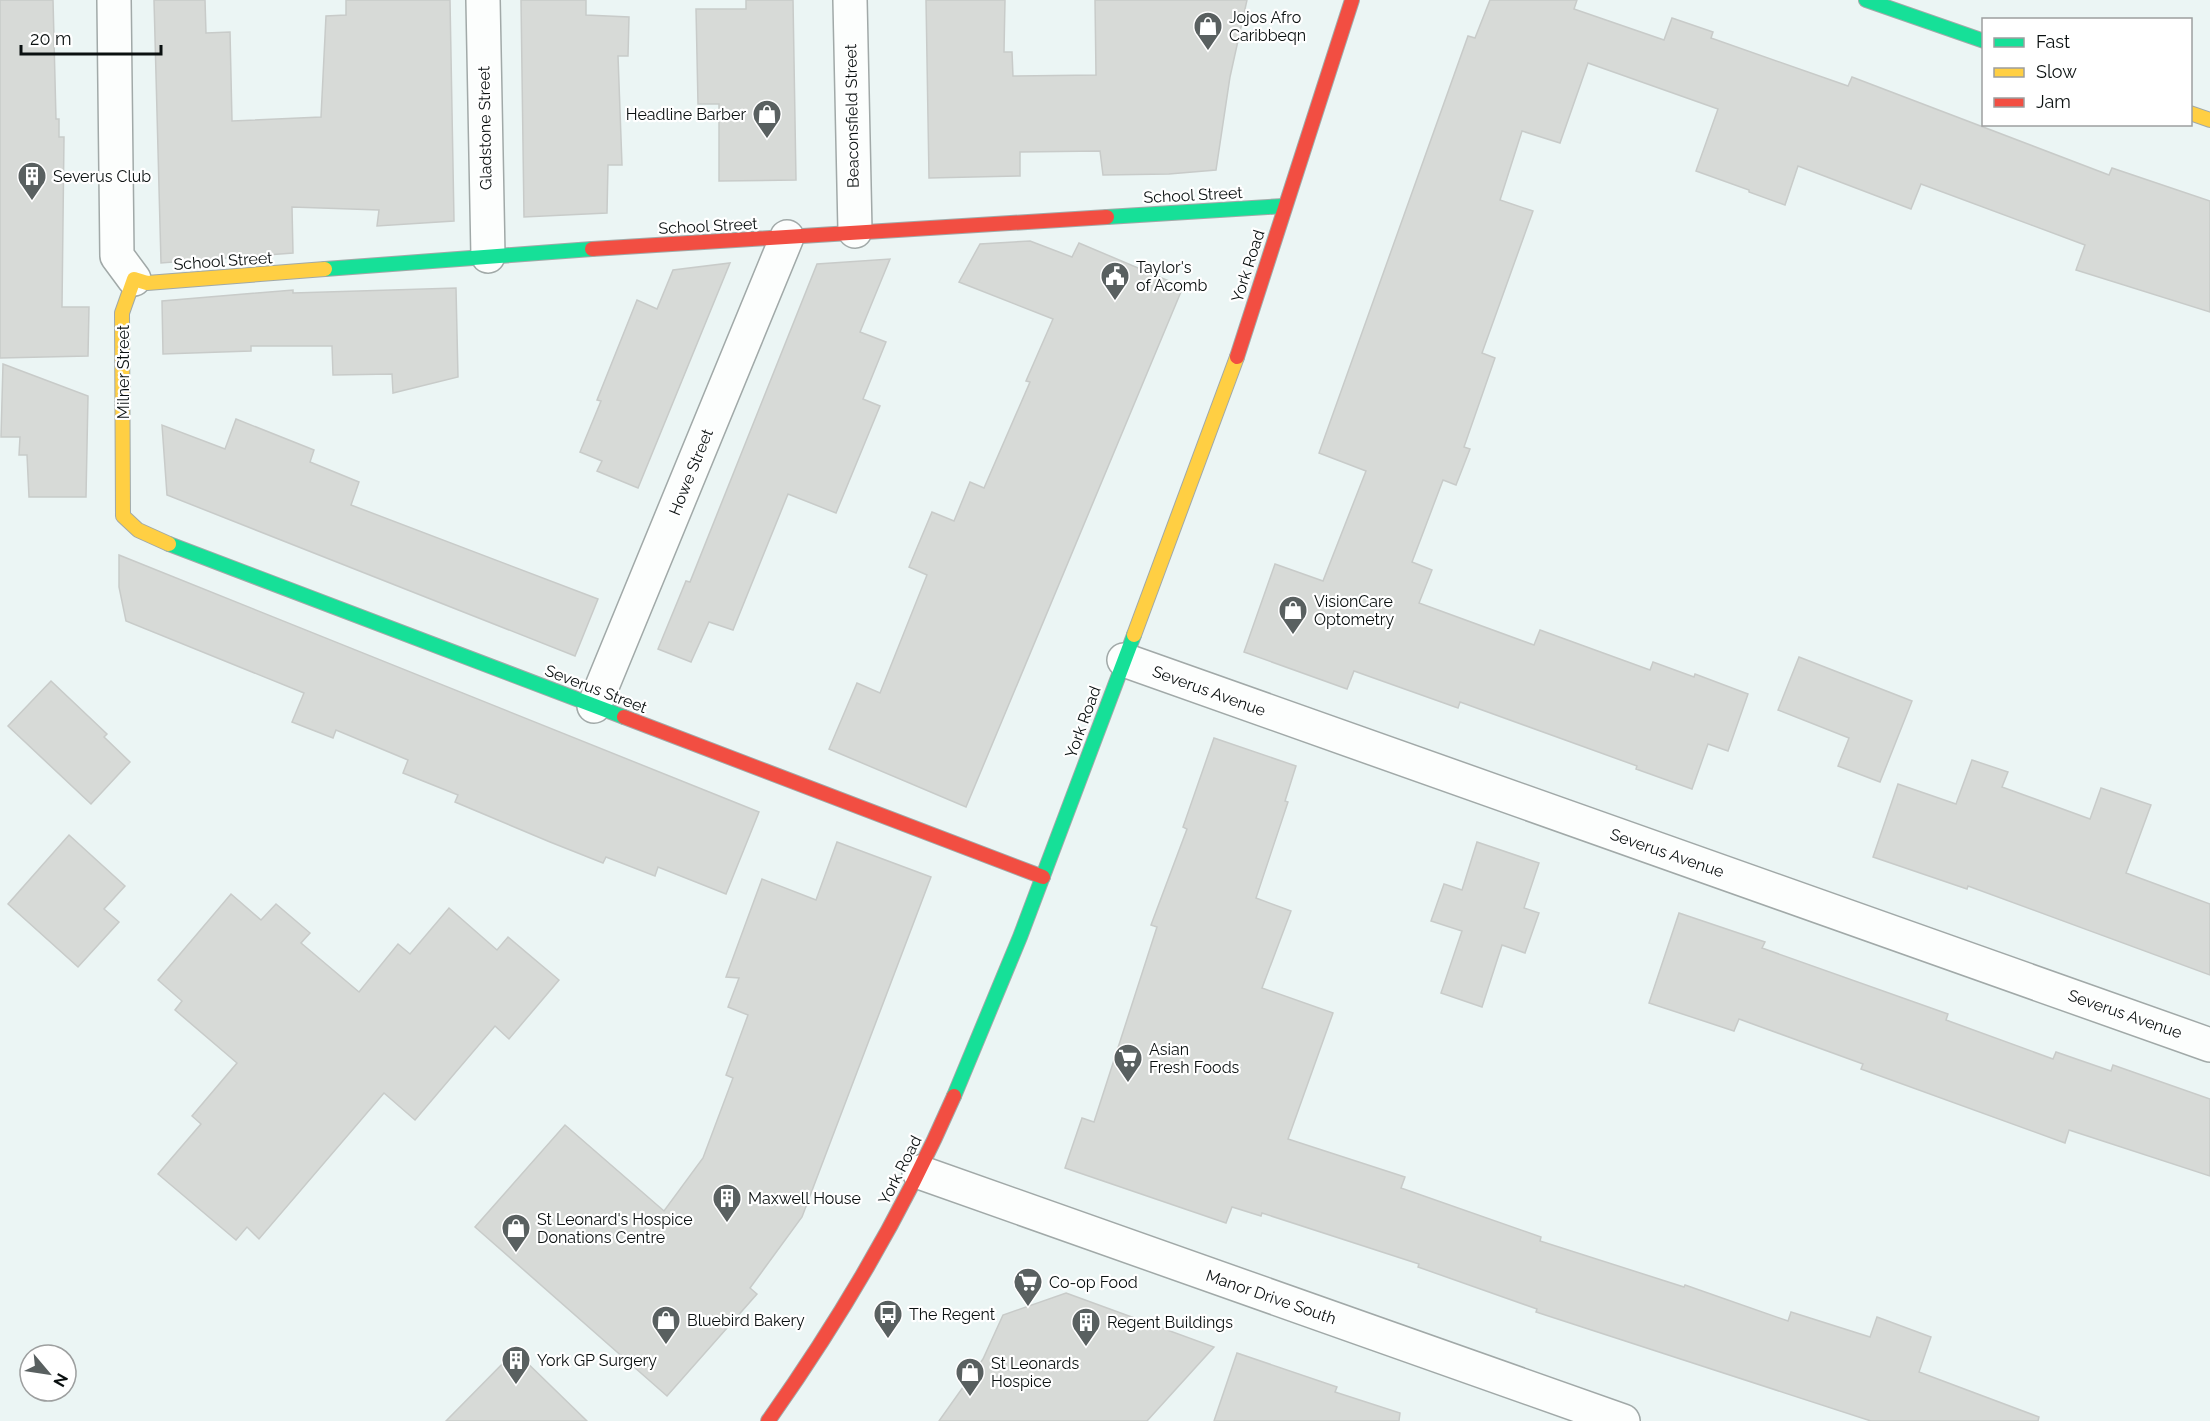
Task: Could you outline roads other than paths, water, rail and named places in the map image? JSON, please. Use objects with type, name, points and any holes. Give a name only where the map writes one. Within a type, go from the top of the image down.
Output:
[{"type":"street","points":[[114,0],[117,256],[134,279]]},
{"type":"street","name":"Gladstone Street","points":[[483,0],[488,256]]},
{"type":"street","name":"Beaconsfield Street","points":[[850,0],[855,231]]},
{"type":"street","name":"York Road","points":[[768,1421],[797,1383],[846,1309],[920,1172],[1005,973],[1223,397],[1352,0]]},
{"type":"street","points":[[1866,0],[1982,41]]},
{"type":"street","points":[[2192,114],[2210,120]]},
{"type":"street","name":"School Street","points":[[134,279],[147,283],[488,256],[855,231],[1284,206]]},
{"type":"street","name":"Howe Street","points":[[594,706],[787,237]]},
{"type":"street","name":"Milner Street","points":[[134,279],[122,313],[123,516],[138,530]]},
{"type":"street","name":"Severus Street","points":[[138,530],[1043,877]]},
{"type":"street","name":"Severus Avenue","points":[[1124,660],[2210,1045]]},
{"type":"street","name":"Manor Drive South","points":[[920,1172],[1623,1421]]},
{"type":"place","name":"Jojos Afro Caribbeqn","points":[[1208,52]]},
{"type":"place","name":"Headline Barber","points":[[767,140]]},
{"type":"place","name":"Severus Club","points":[[32,202]]},
{"type":"place","name":"Taylor's of Acomb","points":[[1115,302]]},
{"type":"place","name":"VisionCare Optometry","points":[[1293,636]]},
{"type":"place","name":"Asian Fresh Foods","points":[[1128,1084]]},
{"type":"place","name":"Maxwell House","points":[[727,1224]]},
{"type":"place","name":"St Leonard's Hospice Donations Centre","points":[[516,1254]]},
{"type":"place","name":"Co-op Food","points":[[1028,1308]]},
{"type":"place","name":"The Regent","points":[[888,1340]]},
{"type":"place","name":"Bluebird Bakery","points":[[666,1346]]},
{"type":"place","name":"Regent Buildings","points":[[1086,1348]]},
{"type":"place","name":"York GP Surgery","points":[[516,1386]]},
{"type":"place","name":"St Leonards Hospice","points":[[970,1398]]}]
